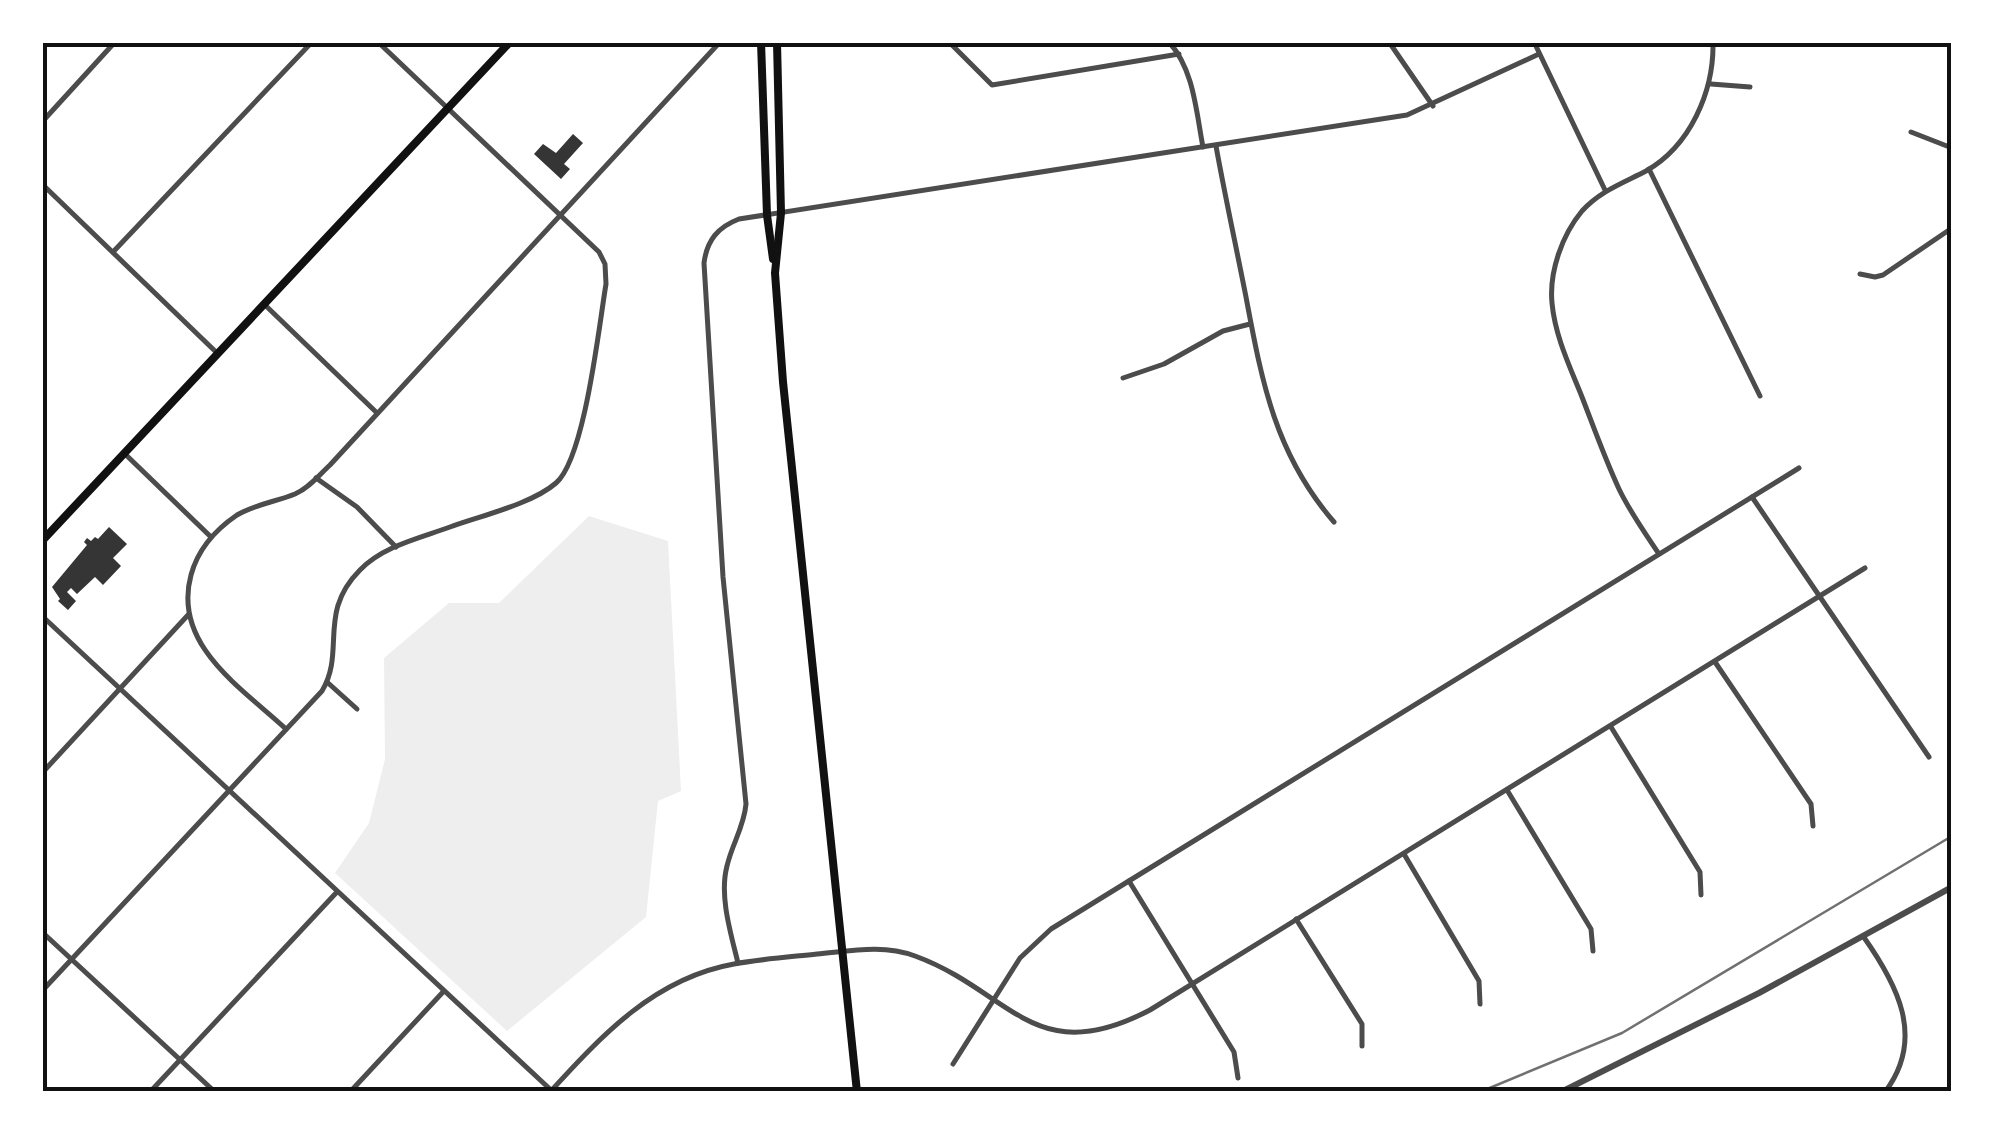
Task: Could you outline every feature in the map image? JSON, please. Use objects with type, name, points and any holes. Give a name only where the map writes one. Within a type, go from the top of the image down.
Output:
[{"type":"main road","points":[[42,541],[510,42]]},
{"type":"main road","points":[[761,42],[767,215],[856,1092]]},
{"type":"main road","points":[[775,273],[781,213],[776,42]]},
{"type":"street","points":[[42,122],[115,42]]},
{"type":"street","points":[[113,252],[312,42]]},
{"type":"street","points":[[42,990],[327,682],[332,664],[333,621],[343,594],[367,563],[396,547],[551,487],[566,472],[576,445],[604,296],[606,274],[599,252],[378,42]]},
{"type":"street","points":[[286,729],[209,656],[188,616],[190,578],[198,557],[211,537],[243,512],[299,492],[316,478],[720,42]]},
{"type":"street","points":[[949,42],[992,85],[1179,54]]},
{"type":"street","points":[[1168,42],[1179,54],[1189,76],[1204,148]]},
{"type":"street","points":[[1389,42],[1433,106]]},
{"type":"street","points":[[1534,42],[1605,190]]},
{"type":"street","points":[[1658,554],[1619,490],[1564,354],[1551,302],[1556,263],[1565,238],[1582,212],[1605,190],[1649,169],[1684,134],[1711,84],[1714,42]]},
{"type":"street","points":[[738,964],[724,880],[744,824],[746,804],[724,576],[704,263],[709,242],[724,226],[739,219],[1387,120],[1433,106],[1540,54]]},
{"type":"street","points":[[1711,84],[1750,87]]},
{"type":"street","points":[[1911,132],[1952,148]]},
{"type":"street","points":[[1216,146],[1263,389],[1278,431],[1308,488],[1334,522]]},
{"type":"street","points":[[1649,169],[1760,396]]},
{"type":"street","points":[[42,184],[218,353]]},
{"type":"street","points":[[1860,274],[1875,278],[1883,275],[1952,228]]},
{"type":"street","points":[[263,304],[376,413]]},
{"type":"street","points":[[1123,378],[1164,364],[1224,331],[1250,324]]},
{"type":"street","points":[[124,453],[211,537]]},
{"type":"street","points":[[954,1064],[1020,958],[1040,937],[1798,468]]},
{"type":"street","points":[[316,478],[357,507],[396,547]]},
{"type":"street","points":[[1752,497],[1929,757]]},
{"type":"street","points":[[42,616],[551,1091],[595,1042],[631,1010],[669,987],[738,964],[885,949],[933,964],[1051,1030],[1090,1034],[1135,1018],[1866,568]]},
{"type":"street","points":[[42,774],[188,616]]},
{"type":"street","points":[[1715,662],[1811,804],[1813,826]]},
{"type":"street","points":[[327,682],[357,710]]},
{"type":"street","points":[[1611,727],[1700,872],[1701,894]]},
{"type":"street","points":[[1506,790],[1591,930],[1592,952]]},
{"type":"street","points":[[1404,854],[1479,981],[1480,1004]]},
{"type":"street","points":[[1129,881],[1234,1052],[1238,1078]]},
{"type":"street","points":[[1560,1092],[1759,993],[1952,887]]},
{"type":"street","points":[[150,1092],[336,892]]},
{"type":"street","points":[[1296,919],[1362,1024],[1362,1046]]},
{"type":"street","points":[[42,932],[215,1092]]},
{"type":"street","points":[[1864,936],[1893,984],[1905,1016],[1902,1059],[1885,1092]]},
{"type":"street","points":[[350,1092],[443,992]]},
{"type":"shaded area","points":[[589,516],[668,541],[681,791],[658,801],[646,917],[507,1031],[335,873],[369,823],[385,759],[384,658],[449,603],[499,603]]},
{"type":"building","points":[[573,134],[583,143],[564,164],[570,169],[561,179],[534,154],[543,144],[556,153]]},
{"type":"building","points":[[109,527],[127,544],[113,558],[121,566],[103,585],[95,577],[77,594],[71,588],[67,592],[76,601],[68,610],[58,601],[52,587],[87,545],[87,538],[98,539]]},
{"type":"railway","points":[[1480,1092],[1622,1033],[1952,836]]}]
